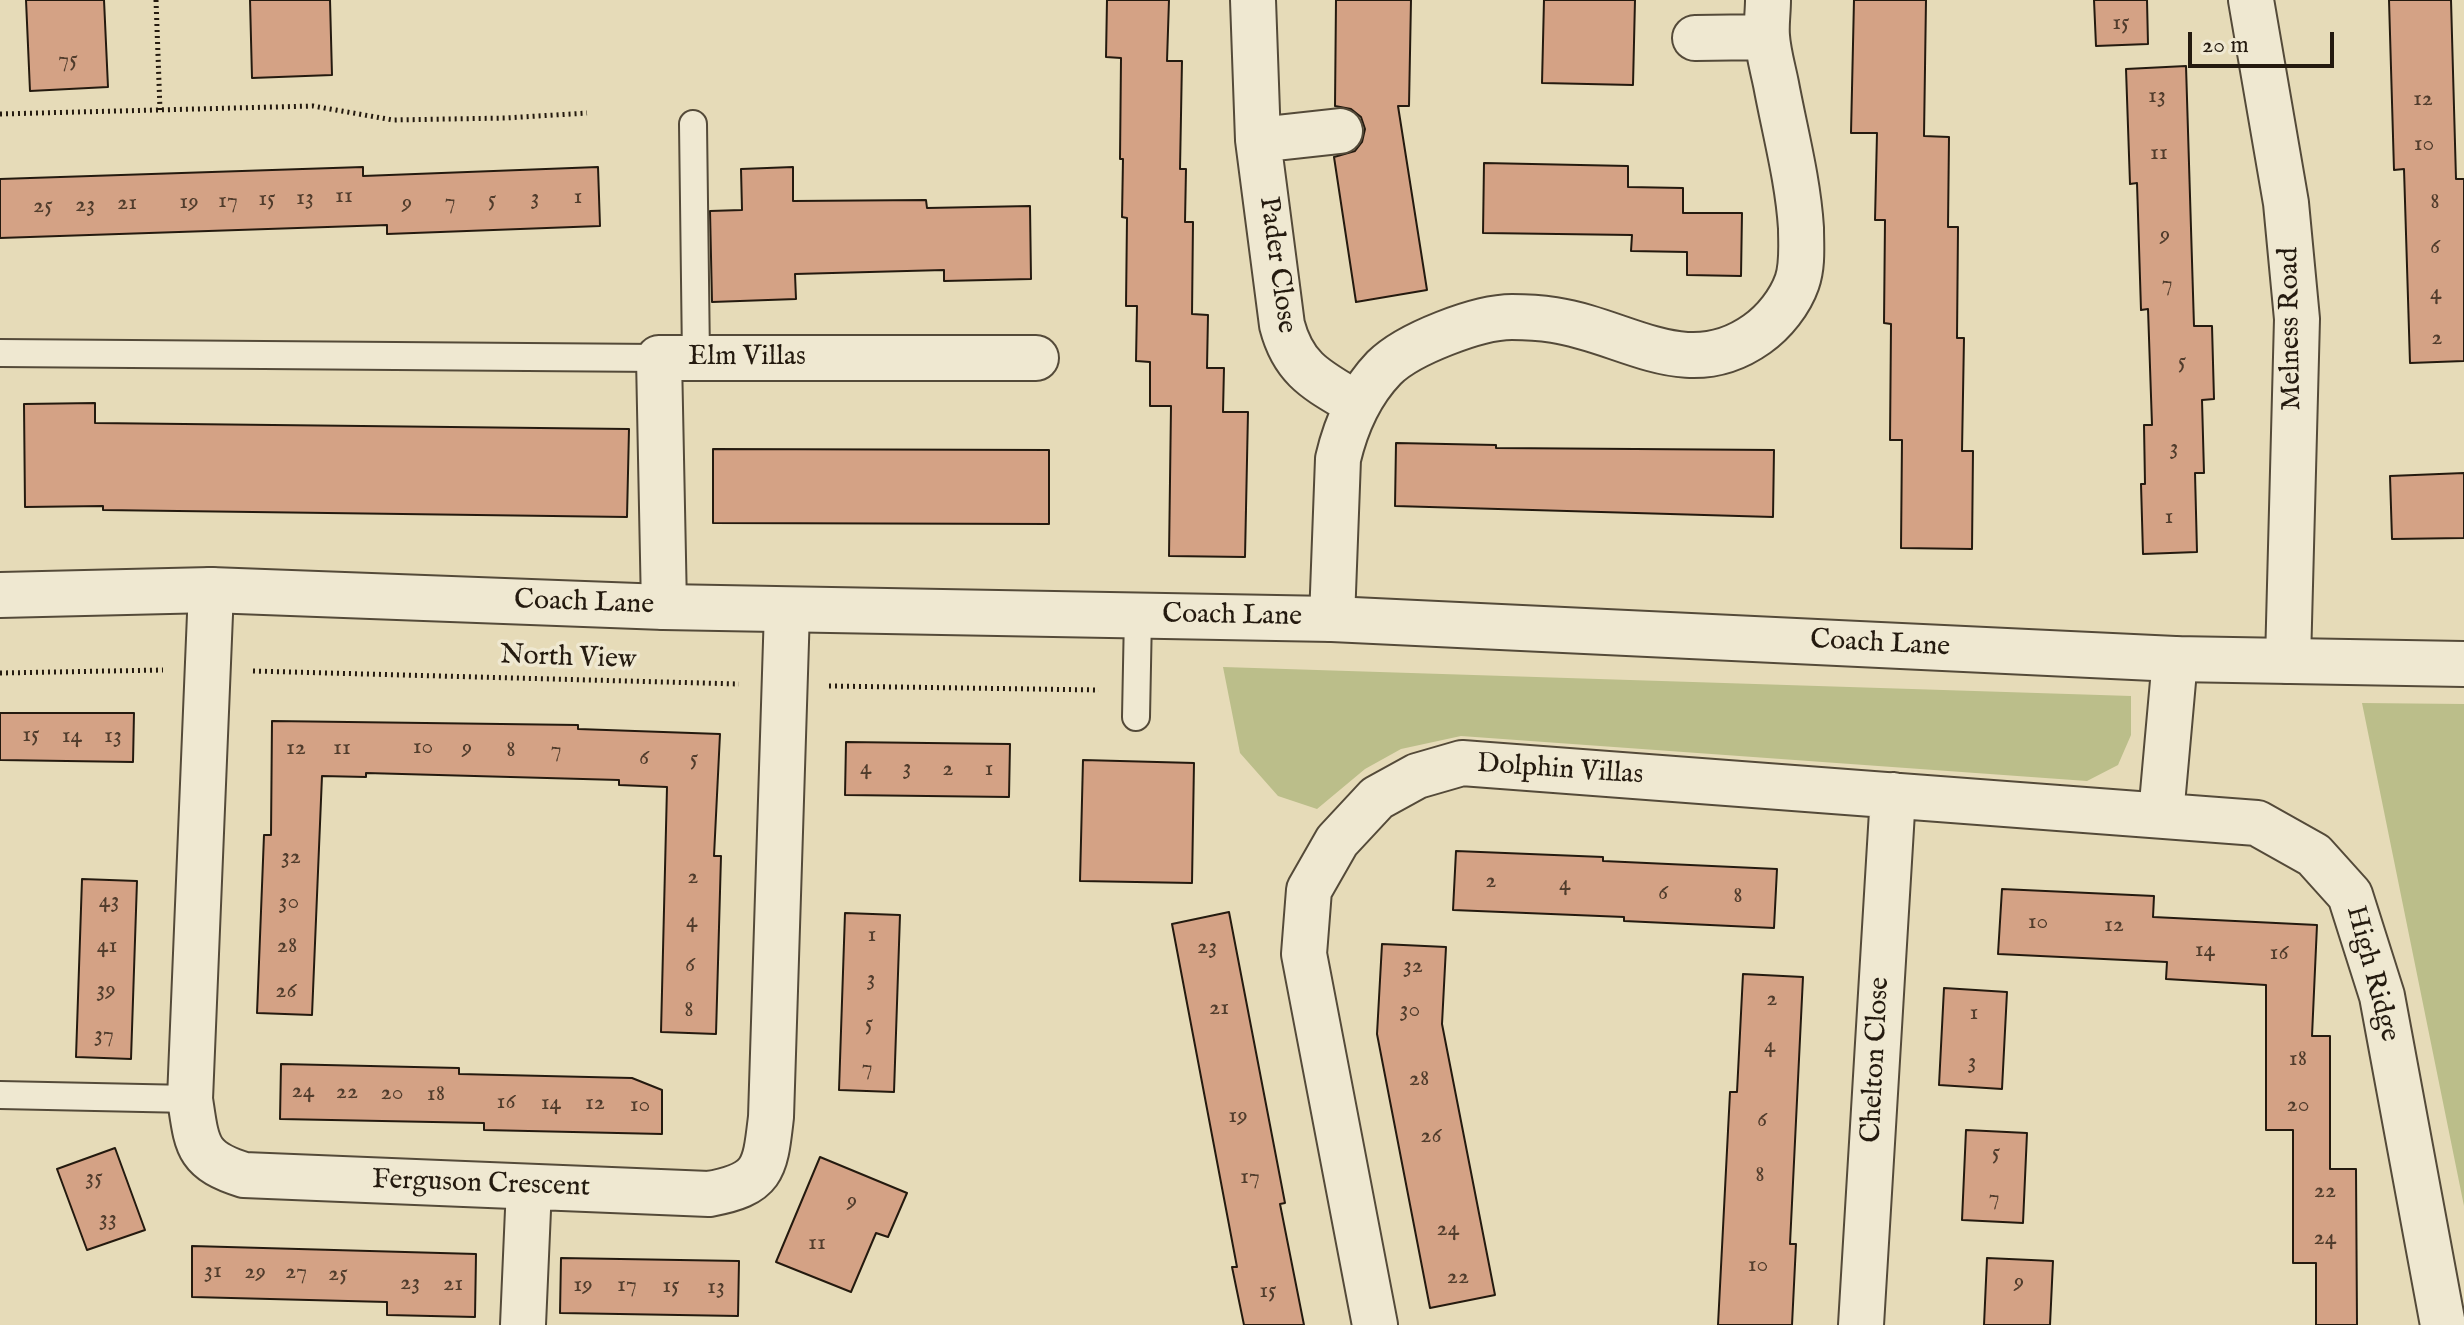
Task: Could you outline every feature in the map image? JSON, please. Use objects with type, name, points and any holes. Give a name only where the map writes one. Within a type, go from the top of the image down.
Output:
[{"type":"street","name":"Pader Close","points":[[1253,0],[1258,140],[1282,325],[1288,346],[1298,363],[1311,376],[1357,404]]},
{"type":"street","name":"Melness Road","points":[[2251,0],[2286,203],[2297,319],[2288,661]]},
{"type":"street","points":[[1332,619],[1338,459],[1344,433],[1357,404],[1385,367],[1425,341],[1509,317],[1554,320],[1593,328],[1658,352],[1687,357],[1717,354],[1743,344],[1769,326],[1797,282],[1802,254],[1799,203],[1768,19],[1695,38]]},
{"type":"street","points":[[1258,140],[1340,131]]},
{"type":"street","name":"Elm Villas","points":[[664,607],[678,358],[1036,358]]},
{"type":"street","name":"Coach Lane","points":[[0,595],[211,590],[664,607],[1332,619],[2175,659],[2464,664]]},
{"type":"street","name":"Ferguson Crescent","points":[[211,590],[190,1099],[196,1136],[202,1150],[219,1167],[244,1175],[709,1194],[738,1189],[757,1175],[766,1157],[771,1117],[787,610]]},
{"type":"street","points":[[2161,815],[2175,659]]},
{"type":"street","name":"Dolphin Villas","points":[[1375,1325],[1304,954],[1309,890],[1337,841],[1377,798],[1417,776],[1462,763],[2161,815]]},
{"type":"street","name":"Chelton Close","points":[[1861,1325],[1893,795]]},
{"type":"street","name":"High Ridge","points":[[2161,815],[2257,823],[2314,855],[2350,895],[2382,996],[2443,1325]]},
{"type":"street","points":[[523,1325],[529,1187]]},
{"type":"lane","points":[[0,353],[678,358],[693,124]]},
{"type":"lane","points":[[1136,704],[1138,615]]},
{"type":"lane","points":[[0,1095],[190,1099]]},
{"type":"path","points":[[156,0],[160,110]]},
{"type":"path","points":[[0,114],[313,106],[393,120],[587,113]]},
{"type":"path","name":"North View","points":[[0,673],[209,670],[785,685],[1136,704]]},
{"type":"green space","points":[[1223,667],[2131,696],[2131,735],[2118,765],[2087,781],[1461,736],[1401,749],[1365,769],[1317,809],[1278,796],[1240,753]]},
{"type":"green space","points":[[2362,703],[2464,704],[2464,1206]]},
{"type":"building","points":[[26,0],[104,0],[108,87],[30,91]]},
{"type":"building","points":[[250,0],[330,0],[332,75],[252,78]]},
{"type":"building","points":[[1107,0],[1169,0],[1167,61],[1182,61],[1180,169],[1186,169],[1185,222],[1193,222],[1192,314],[1208,315],[1207,368],[1224,368],[1223,412],[1248,412],[1245,557],[1169,556],[1171,406],[1150,406],[1150,362],[1136,361],[1137,306],[1126,306],[1127,218],[1122,217],[1123,159],[1120,159],[1121,58],[1106,57]]},
{"type":"building","points":[[1336,0],[1411,0],[1409,106],[1398,106],[1427,290],[1356,302],[1334,157],[1355,151],[1362,142],[1365,129],[1361,117],[1351,109],[1335,106]]},
{"type":"building","points":[[1544,0],[1635,0],[1633,85],[1542,83]]},
{"type":"building","points":[[1854,0],[1926,0],[1924,136],[1949,137],[1948,227],[1958,227],[1957,338],[1964,338],[1962,451],[1973,451],[1972,549],[1901,548],[1902,440],[1890,440],[1891,324],[1884,323],[1885,220],[1875,220],[1877,133],[1851,133]]},
{"type":"building","points":[[2094,0],[2147,0],[2148,44],[2096,46]]},
{"type":"building","points":[[2389,0],[2451,0],[2456,179],[2464,179],[2464,361],[2410,363],[2404,169],[2394,170]]},
{"type":"building","points":[[2186,66],[2194,326],[2212,326],[2214,399],[2202,400],[2204,473],[2195,473],[2197,552],[2143,554],[2141,484],[2145,484],[2144,425],[2152,425],[2148,309],[2141,310],[2137,183],[2130,184],[2126,69]]},
{"type":"building","points":[[1484,163],[1628,166],[1628,187],[1683,188],[1683,213],[1742,213],[1741,276],[1687,275],[1687,252],[1631,251],[1632,235],[1483,233]]},
{"type":"building","points":[[363,167],[363,176],[598,167],[600,226],[387,234],[387,225],[0,238],[0,179]]},
{"type":"building","points":[[793,167],[793,201],[926,200],[927,208],[1030,206],[1031,279],[944,281],[944,270],[795,274],[796,299],[712,302],[710,211],[742,210],[741,169]]},
{"type":"building","points":[[95,403],[95,423],[629,429],[627,517],[25,507],[24,404]]},
{"type":"building","points":[[1396,443],[1496,445],[1496,448],[1774,450],[1773,517],[1395,506]]},
{"type":"building","points":[[713,449],[1049,450],[1049,524],[713,523]]},
{"type":"building","points":[[2464,473],[2464,538],[2392,539],[2390,476]]},
{"type":"building","points":[[0,713],[134,713],[133,762],[0,760]]},
{"type":"building","points":[[272,721],[578,725],[578,729],[720,734],[714,856],[721,856],[716,1034],[661,1032],[667,787],[619,785],[619,780],[366,773],[366,777],[322,776],[312,1015],[257,1013],[264,835],[271,835]]},
{"type":"building","points":[[846,742],[1010,744],[1009,797],[845,795]]},
{"type":"building","points":[[1083,760],[1194,763],[1192,883],[1080,881]]},
{"type":"building","points":[[1456,851],[1777,869],[1774,928],[1624,921],[1624,917],[1453,910]]},
{"type":"building","points":[[82,879],[137,881],[131,1059],[76,1057]]},
{"type":"building","points":[[2002,889],[2154,896],[2153,917],[2317,925],[2312,1036],[2330,1036],[2330,1169],[2356,1169],[2357,1325],[2316,1325],[2316,1263],[2293,1263],[2293,1130],[2266,1130],[2266,985],[2166,979],[2167,962],[1998,954]]},
{"type":"building","points":[[1229,912],[1285,1203],[1280,1204],[1304,1325],[1244,1325],[1232,1267],[1237,1267],[1172,924]]},
{"type":"building","points":[[845,913],[900,915],[894,1092],[839,1090]]},
{"type":"building","points":[[1382,944],[1446,947],[1442,1024],[1495,1295],[1430,1308],[1377,1034]]},
{"type":"building","points":[[1743,974],[1803,977],[1790,1244],[1796,1244],[1792,1325],[1718,1325],[1730,1092],[1737,1092]]},
{"type":"building","points":[[1944,988],[2007,992],[2002,1089],[1939,1085]]},
{"type":"building","points":[[281,1064],[459,1068],[459,1074],[632,1078],[662,1090],[662,1134],[484,1130],[484,1123],[280,1119]]},
{"type":"building","points":[[1966,1130],[2027,1133],[2023,1223],[1962,1220]]},
{"type":"building","points":[[115,1148],[145,1230],[87,1250],[57,1169]]},
{"type":"building","points":[[820,1157],[907,1193],[888,1237],[876,1233],[851,1292],[776,1262]]},
{"type":"building","points":[[192,1246],[476,1254],[475,1317],[387,1315],[387,1302],[192,1297]]},
{"type":"building","points":[[561,1258],[739,1261],[738,1316],[560,1313]]},
{"type":"building","points":[[1987,1258],[2053,1261],[2050,1325],[1984,1325]]}]
